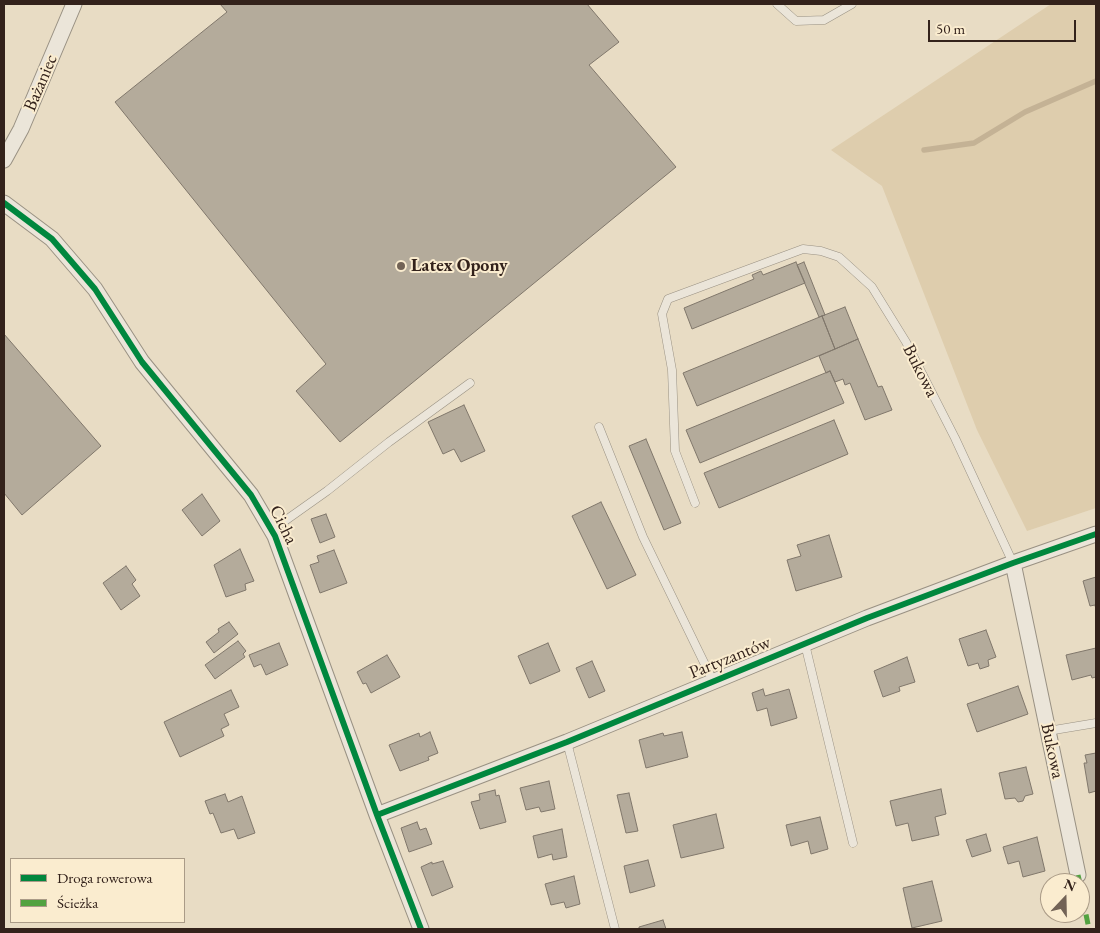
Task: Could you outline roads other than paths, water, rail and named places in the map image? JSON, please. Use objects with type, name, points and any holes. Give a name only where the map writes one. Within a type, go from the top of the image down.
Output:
[{"type":"street","name":"Bażaniec","points":[[4,160],[21,129],[74,4]]},
{"type":"street","name":"Cicha","points":[[4,203],[52,239],[95,289],[142,362],[251,495],[272,530],[421,929]]},
{"type":"street","name":"Partyzantów","points":[[377,815],[566,742],[805,644],[1013,563],[1096,534]]},
{"type":"street","name":"Bukowa","points":[[1013,563],[1078,873]]},
{"type":"lane","points":[[777,4],[796,21],[824,20],[852,4]]},
{"type":"lane","name":"Bukowa","points":[[695,504],[675,451],[672,370],[662,314],[668,299],[803,249],[821,251],[839,257],[872,287],[906,342],[955,438],[1013,563]]},
{"type":"lane","points":[[272,530],[326,492],[389,442],[470,383]]},
{"type":"lane","points":[[599,427],[643,537],[713,682]]},
{"type":"lane","points":[[805,644],[853,843]]},
{"type":"lane","points":[[1048,731],[1096,722]]},
{"type":"lane","points":[[566,742],[615,929]]},
{"type":"waterway","points":[[924,150],[974,143],[1025,112],[1096,81]]},
{"type":"place","name":"Latex Opony","points":[[401,266]]}]
